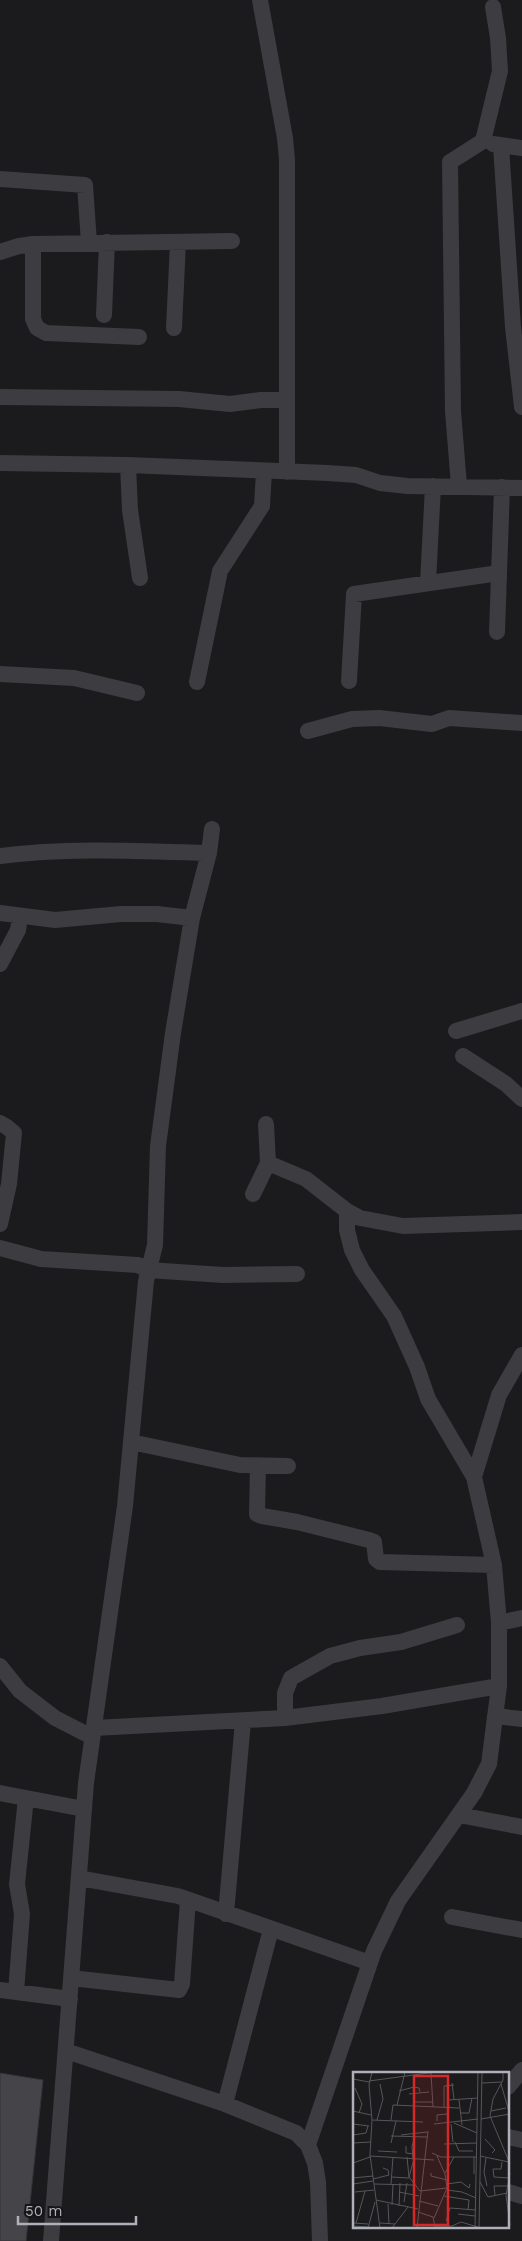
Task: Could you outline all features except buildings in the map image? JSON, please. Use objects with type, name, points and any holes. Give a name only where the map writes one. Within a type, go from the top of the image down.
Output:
[{"type":"street","points":[[260,0],[285,138],[287,472]]},
{"type":"street","points":[[459,486],[453,411],[450,162],[483,141],[500,71],[498,38],[493,7]]},
{"type":"street","points":[[483,141],[501,146],[522,148]]},
{"type":"street","points":[[501,146],[513,327],[520,369],[522,407]]},
{"type":"street","points":[[0,179],[85,185],[89,243]]},
{"type":"street","points":[[0,252],[33,244],[232,241]]},
{"type":"street","points":[[104,315],[107,242]]},
{"type":"street","points":[[174,328],[178,242]]},
{"type":"street","points":[[33,244],[33,319],[37,328],[46,334],[139,337]]},
{"type":"street","points":[[0,397],[179,399],[230,404],[261,400],[287,400]]},
{"type":"street","points":[[0,463],[128,465],[356,475],[380,483],[407,486],[522,488]]},
{"type":"street","points":[[128,465],[130,510],[140,578]]},
{"type":"street","points":[[197,682],[220,571],[262,506],[264,472]]},
{"type":"street","points":[[428,583],[434,486]]},
{"type":"street","points":[[497,632],[502,487]]},
{"type":"street","points":[[349,681],[354,594],[499,573]]},
{"type":"street","points":[[0,674],[74,678],[137,693]]},
{"type":"street","points":[[308,731],[352,719],[379,718],[432,724],[449,718],[522,724]]},
{"type":"street","points":[[51,2241],[84,1809],[125,1506],[148,1270],[155,1245],[158,1146],[192,918],[209,853],[212,829]]},
{"type":"street","points":[[0,856],[22,853],[146,851],[209,853]]},
{"type":"street","points":[[0,913],[55,920],[121,914],[157,914],[192,918]]},
{"type":"street","points":[[0,964],[18,930],[20,916]]},
{"type":"street","points":[[456,1031],[522,1010]]},
{"type":"street","points":[[463,1056],[506,1084],[522,1099]]},
{"type":"street","points":[[0,1123],[14,1133],[4,1184],[0,1224]]},
{"type":"street","points":[[253,1194],[268,1163],[266,1124]]},
{"type":"street","points":[[268,1163],[306,1179],[347,1211],[360,1218],[403,1226],[522,1222]]},
{"type":"street","points":[[308,2145],[370,1963],[398,1901],[474,1793],[489,1764],[499,1686],[499,1623],[494,1565],[474,1477],[428,1399],[417,1367],[394,1316],[362,1270],[352,1250],[347,1230],[347,1211]]},
{"type":"street","points":[[0,1250],[41,1259],[138,1265],[148,1270],[223,1275],[297,1274]]},
{"type":"street","points":[[474,1477],[499,1395],[522,1355]]},
{"type":"street","points":[[131,1442],[240,1465],[288,1466]]},
{"type":"street","points":[[258,1466],[257,1514],[369,1540],[374,1542],[376,1558],[380,1562],[494,1565]]},
{"type":"street","points":[[499,1623],[522,1618]]},
{"type":"street","points":[[285,1718],[285,1693],[290,1678],[330,1656],[360,1648],[401,1642],[457,1625]]},
{"type":"street","points":[[0,1666],[20,1691],[56,1718],[93,1732],[285,1718],[382,1706],[499,1686]]},
{"type":"street","points":[[495,1716],[522,1719]]},
{"type":"street","points":[[226,1914],[243,1721]]},
{"type":"street","points":[[0,1793],[84,1809]]},
{"type":"street","points":[[26,1798],[17,1884],[22,1914],[8,1991],[70,1999]]},
{"type":"street","points":[[459,1815],[522,1827]]},
{"type":"street","points":[[78,1878],[178,1896],[370,1963]]},
{"type":"street","points":[[71,1978],[179,1990],[182,1984],[188,1900]]},
{"type":"street","points":[[452,1917],[522,1930]]},
{"type":"street","points":[[226,2104],[271,1929]]},
{"type":"street","points":[[66,2051],[226,2104],[296,2133],[308,2145],[315,2163],[318,2182],[320,2241]]},
{"type":"street","points":[[510,2085],[522,2070]]}]
